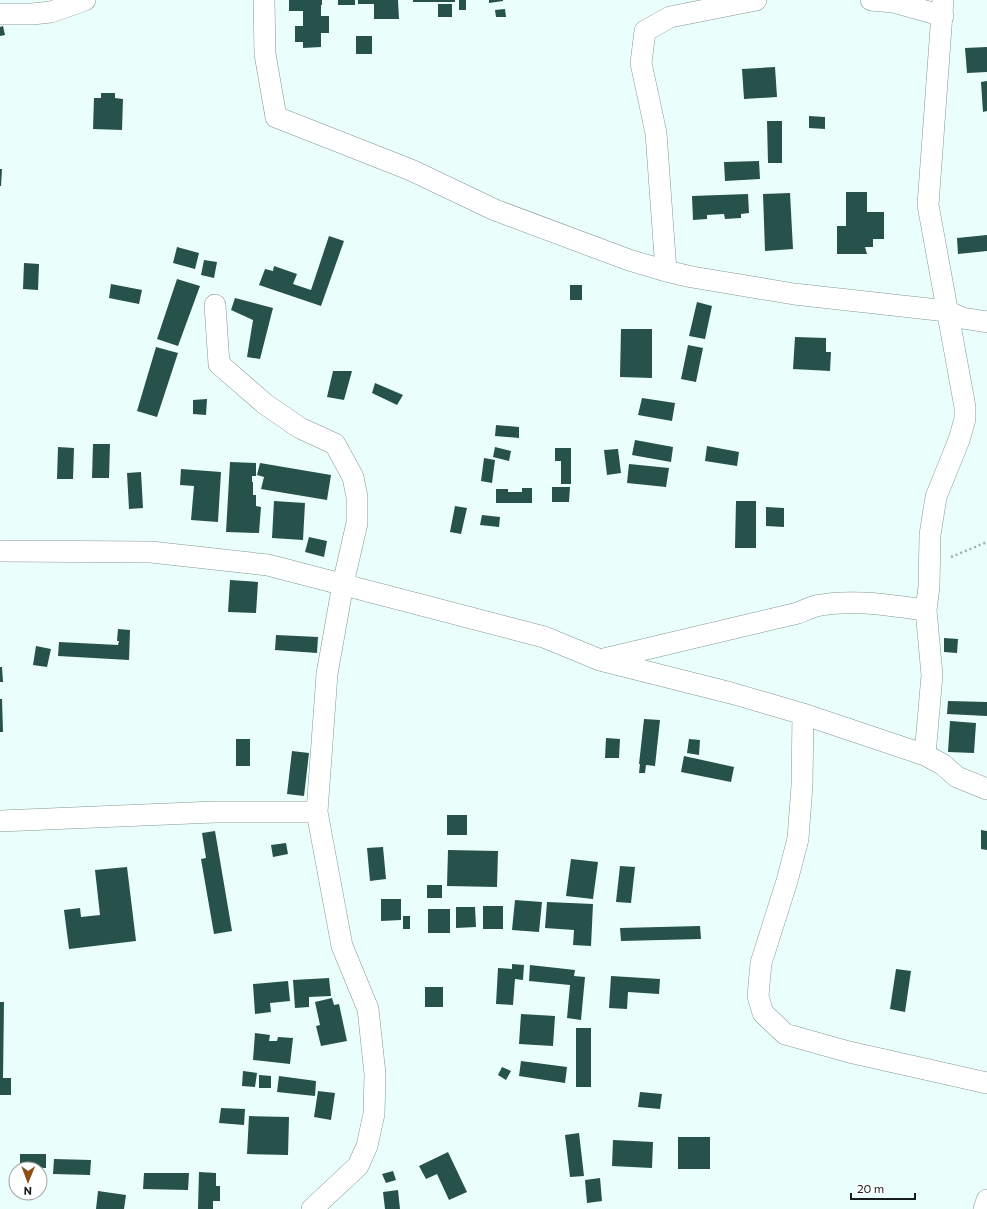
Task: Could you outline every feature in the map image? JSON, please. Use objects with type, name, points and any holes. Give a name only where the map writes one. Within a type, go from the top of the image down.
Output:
[{"type":"street","points":[[0,14],[32,14],[51,12],[85,0]]},
{"type":"street","points":[[264,0],[265,54],[276,117],[411,170],[495,210],[628,260],[666,271],[692,277],[794,294],[947,311],[962,318],[987,322]]},
{"type":"street","points":[[666,271],[656,133],[641,63],[645,31],[670,17],[756,0]]},
{"type":"street","points":[[871,0],[943,8],[928,205],[965,407],[965,419],[959,440],[936,496],[930,534],[929,587],[926,610],[932,675],[925,755]]},
{"type":"street","points":[[216,305],[219,364],[265,404],[300,428],[335,444],[353,477],[357,497],[358,524],[343,584],[327,674],[317,812],[342,946],[368,1009],[375,1074],[374,1114],[367,1146],[358,1166],[312,1209]]},
{"type":"street","points":[[0,551],[150,552],[268,565],[544,637],[600,660],[731,693],[803,714],[925,755],[942,764],[957,777],[987,789]]},
{"type":"street","points":[[600,660],[798,613],[820,605],[870,603],[926,610]]},
{"type":"street","points":[[803,714],[802,785],[798,838],[787,881],[761,964],[758,996],[763,1013],[785,1034],[849,1052],[987,1084]]},
{"type":"street","points":[[0,821],[215,812],[317,812]]},
{"type":"street","points":[[984,1209],[987,1200]]},
{"type":"path","points":[[929,567],[987,542]]},
{"type":"building","points":[[289,0],[322,0],[321,16],[329,16],[329,33],[321,33],[321,47],[303,48],[303,42],[295,42],[295,26],[303,26],[303,11],[289,11]]},
{"type":"building","points":[[338,0],[355,0],[355,5],[338,5]]},
{"type":"building","points":[[358,0],[398,0],[399,19],[374,19],[374,4],[358,4]]},
{"type":"building","points":[[413,0],[455,0],[455,2],[413,2]]},
{"type":"building","points":[[459,0],[466,0],[466,10],[459,10]]},
{"type":"building","points":[[489,0],[503,0],[503,1],[489,3]]},
{"type":"building","points":[[438,4],[452,4],[452,17],[438,17]]},
{"type":"building","points":[[505,9],[506,17],[496,17],[495,10]]},
{"type":"building","points":[[3,26],[5,35],[0,36],[0,27]]},
{"type":"building","points":[[356,36],[372,36],[372,54],[356,54]]},
{"type":"building","points":[[987,47],[987,72],[967,73],[965,48]]},
{"type":"building","points":[[775,67],[777,97],[744,99],[742,69]]},
{"type":"building","points":[[987,81],[987,111],[983,112],[981,82]]},
{"type":"building","points":[[101,93],[115,93],[115,98],[123,99],[122,130],[93,129],[94,98],[101,98]]},
{"type":"building","points":[[809,116],[825,117],[825,129],[809,128]]},
{"type":"building","points":[[767,121],[782,121],[782,163],[768,163]]},
{"type":"building","points":[[759,161],[760,179],[725,181],[724,162]]},
{"type":"building","points":[[0,169],[2,169],[1,186],[0,186]]},
{"type":"building","points":[[846,192],[867,192],[867,212],[884,212],[884,239],[873,239],[873,247],[865,247],[867,254],[837,254],[837,226],[846,226]]},
{"type":"building","points":[[790,193],[793,249],[765,251],[763,194]]},
{"type":"building","points":[[748,194],[749,213],[741,214],[741,218],[725,219],[724,214],[707,215],[707,219],[693,220],[692,196]]},
{"type":"building","points":[[987,235],[987,251],[958,254],[957,238]]},
{"type":"building","points":[[329,236],[344,241],[321,306],[259,285],[265,269],[273,271],[274,266],[297,274],[293,284],[311,290]]},
{"type":"building","points":[[177,247],[199,253],[195,269],[173,263]]},
{"type":"building","points":[[204,260],[217,262],[214,278],[201,275]]},
{"type":"building","points":[[24,263],[39,264],[38,290],[23,289]]},
{"type":"building","points":[[177,279],[200,286],[178,346],[157,339]]},
{"type":"building","points":[[111,284],[142,290],[139,304],[109,298]]},
{"type":"building","points":[[570,285],[582,285],[582,300],[570,300]]},
{"type":"building","points":[[235,298],[273,308],[260,359],[247,357],[253,320],[231,310]]},
{"type":"building","points":[[697,302],[712,306],[705,339],[689,336]]},
{"type":"building","points":[[621,329],[652,329],[652,378],[620,377]]},
{"type":"building","points":[[795,337],[826,338],[826,352],[831,352],[830,371],[793,369]]},
{"type":"building","points":[[688,345],[703,348],[696,382],[681,379]]},
{"type":"building","points":[[156,347],[178,353],[157,417],[137,411]]},
{"type":"building","points":[[333,371],[352,371],[344,400],[327,397]]},
{"type":"building","points":[[375,383],[403,395],[397,405],[372,393]]},
{"type":"building","points":[[642,398],[675,403],[672,421],[638,415]]},
{"type":"building","points":[[207,399],[206,415],[193,414],[193,400]]},
{"type":"building","points":[[496,425],[519,427],[519,438],[495,436]]},
{"type":"building","points":[[635,440],[673,447],[671,462],[632,455]]},
{"type":"building","points":[[93,444],[110,444],[109,478],[92,478]]},
{"type":"building","points":[[707,446],[739,452],[737,466],[705,461]]},
{"type":"building","points":[[58,447],[74,448],[73,479],[57,479]]},
{"type":"building","points":[[495,447],[511,451],[509,461],[493,457]]},
{"type":"building","points":[[555,448],[571,448],[571,484],[561,484],[561,461],[555,461]]},
{"type":"building","points":[[618,449],[621,473],[607,475],[604,450]]},
{"type":"building","points":[[484,458],[495,460],[492,483],[481,481]]},
{"type":"building","points":[[230,462],[256,463],[256,476],[252,476],[252,482],[253,495],[256,495],[256,506],[261,507],[259,533],[226,532]]},
{"type":"building","points":[[260,463],[331,475],[327,500],[261,489],[264,477],[257,475]]},
{"type":"building","points":[[629,464],[669,468],[666,487],[627,483]]},
{"type":"building","points":[[181,469],[221,472],[218,522],[191,520],[194,486],[180,485]]},
{"type":"building","points":[[141,472],[143,508],[129,509],[127,473]]},
{"type":"building","points":[[552,487],[570,487],[569,502],[552,502]]},
{"type":"building","points":[[522,488],[532,488],[532,503],[496,503],[496,489],[508,489],[508,492],[522,492]]},
{"type":"building","points":[[274,501],[305,503],[303,540],[272,538]]},
{"type":"building","points":[[736,501],[756,501],[756,548],[735,548]]},
{"type":"building","points":[[455,506],[467,508],[461,534],[450,532]]},
{"type":"building","points":[[766,507],[784,508],[784,527],[766,526]]},
{"type":"building","points":[[482,515],[500,517],[499,527],[480,525]]},
{"type":"building","points":[[309,537],[327,541],[324,557],[305,552]]},
{"type":"building","points":[[230,580],[258,582],[256,613],[228,612]]},
{"type":"building","points":[[118,629],[130,630],[129,660],[58,656],[59,642],[118,645]]},
{"type":"building","points":[[276,635],[318,637],[317,653],[275,650]]},
{"type":"building","points":[[944,638],[958,639],[957,653],[944,652]]},
{"type":"building","points":[[36,646],[51,649],[47,667],[33,665]]},
{"type":"building","points":[[0,667],[2,667],[3,682],[0,682]]},
{"type":"building","points":[[0,699],[2,699],[3,732],[0,732]]},
{"type":"building","points":[[948,701],[987,702],[987,716],[947,714]]},
{"type":"building","points":[[644,719],[660,720],[655,766],[646,765],[645,773],[639,773],[639,764]]},
{"type":"building","points":[[950,721],[976,723],[974,753],[948,752]]},
{"type":"building","points":[[606,738],[620,739],[619,758],[605,758]]},
{"type":"building","points":[[236,739],[250,739],[250,766],[236,766]]},
{"type":"building","points":[[689,739],[700,740],[699,755],[687,753]]},
{"type":"building","points":[[292,751],[309,753],[304,796],[287,794]]},
{"type":"building","points":[[684,756],[734,767],[731,782],[681,772]]},
{"type":"building","points":[[447,815],[467,815],[467,835],[447,835]]},
{"type":"building","points":[[981,830],[987,831],[987,850],[981,849]]},
{"type":"building","points":[[215,831],[232,931],[214,934],[201,859],[206,858],[202,833]]},
{"type":"building","points":[[286,843],[288,854],[273,857],[271,845]]},
{"type":"building","points":[[383,847],[386,879],[370,881],[367,848]]},
{"type":"building","points":[[448,850],[498,851],[497,887],[447,886]]},
{"type":"building","points":[[571,859],[598,862],[593,899],[566,896]]},
{"type":"building","points":[[620,866],[635,867],[631,903],[616,902]]},
{"type":"building","points":[[127,867],[136,941],[69,949],[64,910],[80,908],[81,917],[100,915],[95,870]]},
{"type":"building","points":[[427,885],[442,885],[442,898],[427,898]]},
{"type":"building","points":[[381,899],[401,899],[401,920],[381,921]]},
{"type":"building","points":[[515,900],[542,902],[539,932],[512,930]]},
{"type":"building","points":[[547,902],[593,904],[591,946],[573,945],[574,930],[545,928]]},
{"type":"building","points":[[483,906],[503,906],[503,929],[483,929]]},
{"type":"building","points":[[456,907],[475,907],[476,927],[456,928]]},
{"type":"building","points":[[428,909],[450,909],[450,933],[428,933]]},
{"type":"building","points":[[403,916],[410,916],[410,929],[403,929]]},
{"type":"building","points":[[700,926],[701,939],[621,941],[620,928]]},
{"type":"building","points":[[512,964],[524,965],[523,980],[515,979],[513,1005],[496,1004],[498,968],[512,969]]},
{"type":"building","points":[[530,965],[575,970],[574,976],[585,977],[581,1020],[567,1018],[570,985],[529,981]]},
{"type":"building","points":[[896,969],[911,971],[905,1012],[890,1009]]},
{"type":"building","points":[[611,976],[660,979],[659,994],[628,992],[627,1009],[609,1008]]},
{"type":"building","points":[[329,978],[331,996],[309,997],[309,1007],[295,1008],[293,980]]},
{"type":"building","points":[[288,981],[290,1001],[270,1003],[271,1012],[255,1014],[253,984]]},
{"type":"building","points":[[425,987],[443,987],[443,1007],[425,1007]]},
{"type":"building","points":[[332,998],[334,1005],[339,1004],[347,1041],[321,1046],[316,1026],[320,1025],[315,1002]]},
{"type":"building","points":[[0,1002],[4,1002],[3,1078],[11,1078],[11,1095],[0,1095]]},
{"type":"building","points":[[521,1014],[555,1016],[553,1046],[519,1044]]},
{"type":"building","points":[[576,1028],[591,1028],[591,1087],[576,1087]]},
{"type":"building","points":[[255,1033],[270,1035],[269,1041],[277,1041],[278,1037],[293,1038],[290,1064],[253,1060]]},
{"type":"building","points":[[521,1061],[567,1067],[565,1083],[519,1076]]},
{"type":"building","points":[[502,1067],[511,1071],[506,1080],[498,1075]]},
{"type":"building","points":[[243,1071],[257,1073],[255,1087],[242,1086]]},
{"type":"building","points":[[259,1075],[271,1076],[271,1088],[259,1088]]},
{"type":"building","points":[[279,1076],[316,1081],[315,1096],[277,1092]]},
{"type":"building","points":[[318,1091],[335,1093],[331,1120],[314,1117]]},
{"type":"building","points":[[640,1092],[662,1094],[660,1109],[638,1107]]},
{"type":"building","points":[[221,1108],[245,1109],[244,1125],[219,1123]]},
{"type":"building","points":[[249,1116],[289,1117],[288,1155],[247,1154]]},
{"type":"building","points":[[579,1133],[584,1176],[570,1177],[565,1135]]},
{"type":"building","points":[[678,1137],[710,1137],[710,1169],[678,1169]]},
{"type":"building","points":[[613,1140],[653,1142],[652,1168],[612,1166]]},
{"type":"building","points":[[448,1152],[467,1192],[449,1200],[437,1174],[426,1179],[419,1166]]},
{"type":"building","points":[[20,1154],[46,1154],[46,1161],[20,1161]]},
{"type":"building","points":[[54,1159],[91,1160],[90,1175],[53,1174]]},
{"type":"building","points":[[393,1171],[396,1180],[386,1183],[382,1174]]},
{"type":"building","points":[[199,1172],[216,1173],[216,1186],[220,1186],[220,1201],[213,1201],[213,1209],[198,1209]]},
{"type":"building","points":[[144,1173],[189,1173],[188,1190],[143,1189]]},
{"type":"building","points":[[600,1178],[602,1201],[587,1203],[585,1180]]},
{"type":"building","points":[[398,1190],[400,1209],[385,1209],[383,1192]]},
{"type":"building","points":[[98,1191],[126,1195],[124,1209],[96,1209]]}]
